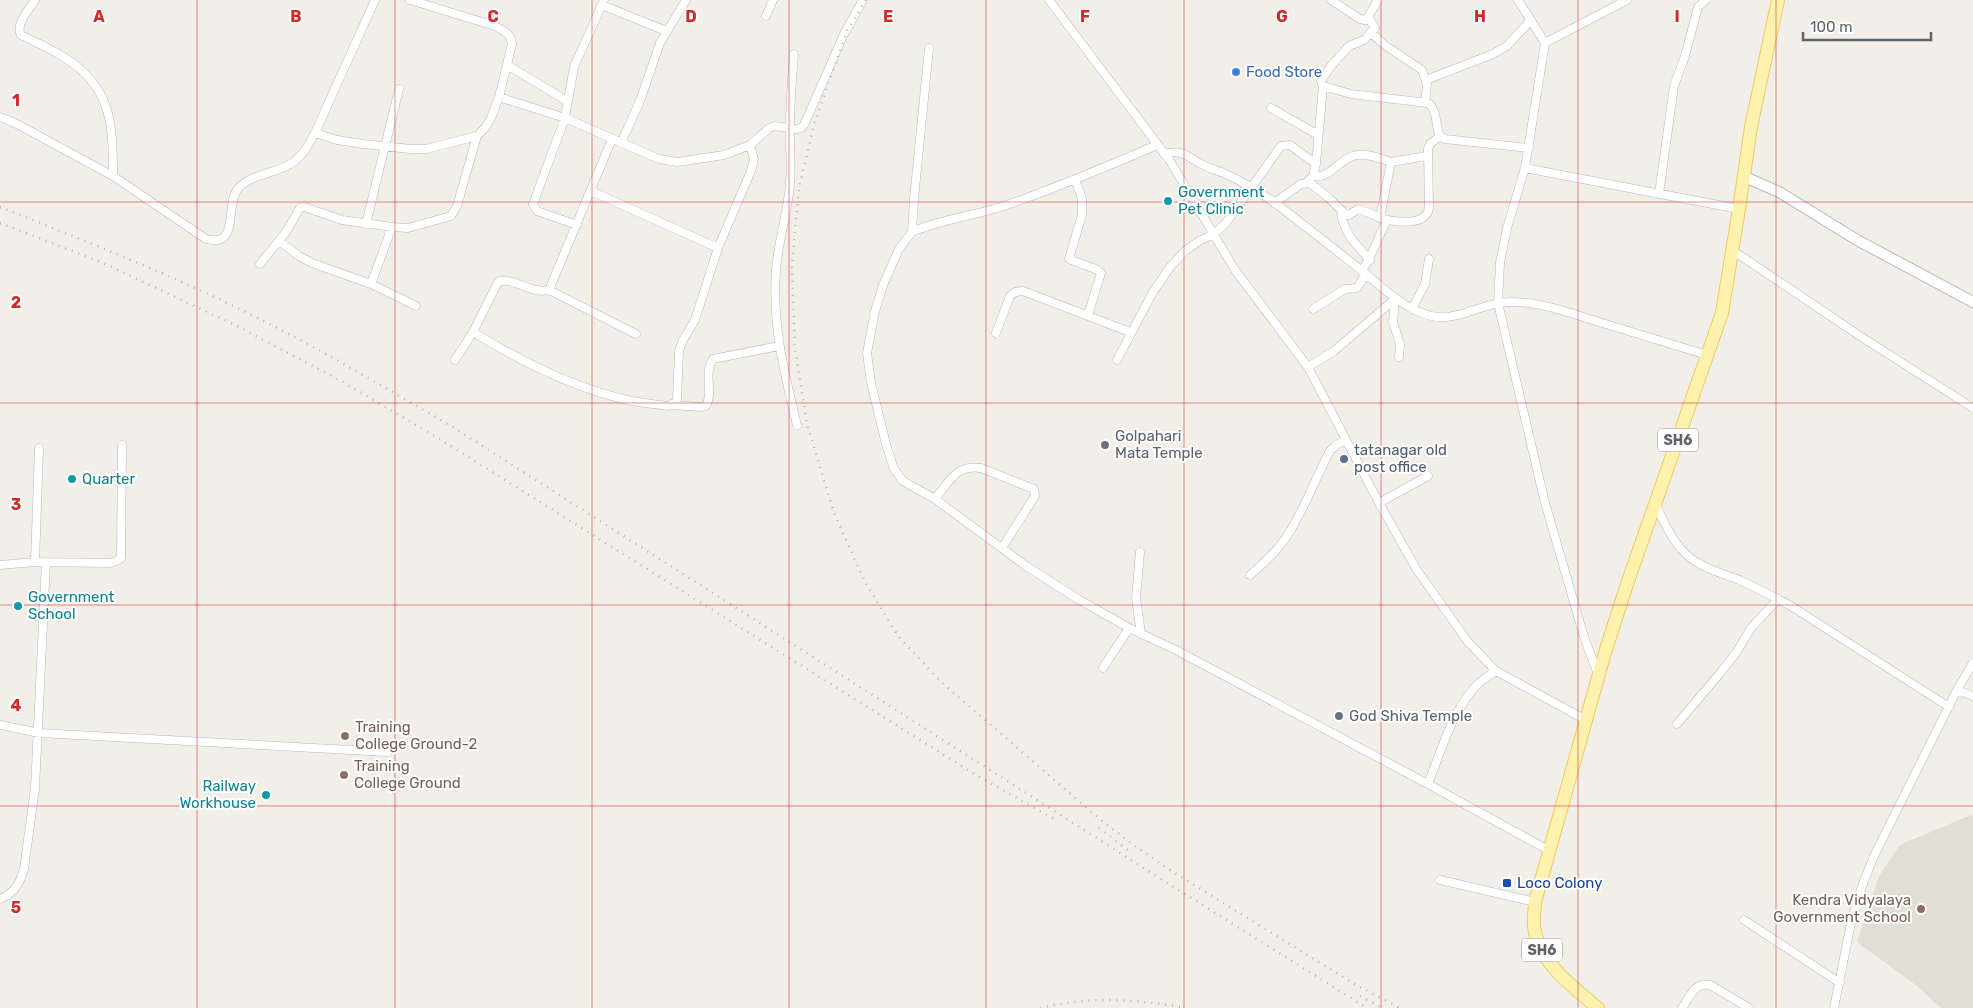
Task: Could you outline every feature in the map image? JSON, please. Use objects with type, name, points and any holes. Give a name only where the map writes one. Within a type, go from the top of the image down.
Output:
[{"type":"main road","name":"SH6","points":[[1598,1008],[1562,977],[1552,966],[1540,947],[1534,926],[1535,902],[1599,675],[1626,587],[1656,506],[1722,313],[1740,209],[1751,127],[1778,0]]},
{"type":"street","points":[[35,0],[20,23],[19,32],[21,35],[63,57],[79,69],[94,84],[106,102],[112,124],[113,176]]},
{"type":"street","points":[[0,117],[15,123],[113,176],[206,239],[221,240],[227,234],[232,198],[237,190],[252,179],[293,162],[302,155],[315,133],[375,0]]},
{"type":"street","points":[[260,264],[279,241],[297,212],[304,207],[342,220],[408,228],[451,216],[457,206],[477,136],[485,128],[499,97],[512,38],[507,32],[494,26],[410,0]]},
{"type":"street","points":[[621,143],[640,101],[666,31],[686,0]]},
{"type":"street","points":[[766,16],[773,0]]},
{"type":"street","points":[[499,97],[565,118],[612,140],[660,159],[677,162],[724,155],[750,145],[774,126],[800,128],[804,125],[844,34],[863,0]]},
{"type":"street","points":[[1049,0],[1164,154],[1235,270],[1308,367],[1379,503],[1417,570],[1444,610],[1468,642],[1496,671],[1586,720]]},
{"type":"street","points":[[1331,0],[1360,19],[1365,20],[1378,0]]},
{"type":"street","points":[[1518,0],[1545,43],[1525,168],[1507,228],[1500,263],[1498,303],[1544,499],[1584,637],[1599,675]]},
{"type":"street","points":[[1545,43],[1627,0]]},
{"type":"street","points":[[1659,194],[1674,86],[1685,56],[1698,7],[1706,0]]},
{"type":"street","points":[[577,225],[538,210],[533,204],[565,118],[574,67],[603,3],[666,31]]},
{"type":"street","points":[[1274,202],[1306,182],[1312,176],[1316,164],[1323,86],[1321,80],[1349,46],[1362,41],[1371,33],[1375,26],[1368,17]]},
{"type":"street","points":[[1426,80],[1493,54],[1508,46],[1531,20]]},
{"type":"street","points":[[1371,33],[1386,46],[1422,70],[1426,80],[1425,103]]},
{"type":"street","points":[[912,232],[929,48]]},
{"type":"street","points":[[794,54],[790,128],[790,183],[776,269],[775,300],[779,346],[797,424]]},
{"type":"street","points":[[507,66],[567,100]]},
{"type":"street","points":[[1323,86],[1351,94],[1425,103],[1432,106],[1440,136]]},
{"type":"street","points":[[366,224],[399,89]]},
{"type":"street","points":[[1271,108],[1318,135]]},
{"type":"street","points":[[315,133],[337,140],[410,150],[426,149],[477,136]]},
{"type":"street","points":[[1440,136],[1455,140],[1529,148]]},
{"type":"street","points":[[1306,182],[1316,186],[1341,211],[1349,215],[1358,209],[1383,219],[1418,220],[1425,217],[1428,212],[1427,156],[1430,144],[1440,136]]},
{"type":"street","points":[[549,290],[612,140]]},
{"type":"street","points":[[672,405],[677,398],[679,351],[682,340],[695,320],[718,248],[750,171],[754,159],[750,145]]},
{"type":"street","points":[[1157,145],[1075,180],[1002,206],[926,226],[912,232],[899,249],[889,271],[875,311],[867,353],[871,383],[894,469],[903,481],[935,499],[1051,584],[1129,628],[1176,650],[1550,851]]},
{"type":"street","points":[[1117,360],[1152,292],[1170,266],[1184,251],[1214,234],[1237,210],[1283,145],[1290,145],[1316,164]]},
{"type":"street","points":[[1164,154],[1174,151],[1184,153],[1202,164],[1253,188],[1274,202],[1364,272],[1395,299],[1412,309],[1434,317],[1448,318],[1462,316],[1498,303],[1516,302],[1575,314],[1708,355]]},
{"type":"street","points":[[1312,176],[1322,176],[1354,155],[1369,155],[1391,162],[1427,156]]},
{"type":"street","points":[[1313,309],[1345,289],[1357,288],[1370,260],[1383,219],[1391,162]]},
{"type":"street","points":[[1525,168],[1740,209]]},
{"type":"street","points":[[1743,176],[1781,192],[1857,240],[1973,302]]},
{"type":"street","points":[[1075,180],[1082,198],[1082,215],[1069,259],[1101,273],[1088,315]]},
{"type":"street","points":[[591,191],[718,248]]},
{"type":"street","points":[[1341,211],[1349,234],[1370,260]]},
{"type":"street","points":[[371,284],[392,227]]},
{"type":"street","points":[[279,241],[312,263],[371,284],[416,306]]},
{"type":"street","points":[[1732,250],[1863,338],[1973,408]]},
{"type":"street","points":[[1412,309],[1425,284],[1429,259]]},
{"type":"street","points":[[455,360],[473,332],[495,287],[501,281],[538,291],[549,290],[636,334]]},
{"type":"street","points":[[996,332],[1006,302],[1015,292],[1023,291],[1130,332]]},
{"type":"street","points":[[1308,367],[1334,351],[1395,299]]},
{"type":"street","points":[[1395,299],[1392,322],[1400,344],[1399,357]]},
{"type":"street","points":[[473,332],[526,362],[595,391],[628,400],[701,407],[706,406],[709,396],[709,369],[713,359],[779,346]]},
{"type":"street","points":[[1250,575],[1271,556],[1286,538],[1330,451],[1336,445],[1345,441]]},
{"type":"street","points":[[0,565],[35,562],[110,563],[121,558],[122,445]]},
{"type":"street","points":[[35,562],[39,448]]},
{"type":"street","points":[[935,499],[957,472],[972,467],[981,468],[1034,489],[1035,496],[1002,548]]},
{"type":"street","points":[[1379,503],[1428,476]]},
{"type":"street","points":[[1656,506],[1682,551],[1694,561],[1712,571],[1739,580],[1778,599],[1866,653],[1949,708]]},
{"type":"street","points":[[1140,552],[1136,591],[1141,634]]},
{"type":"street","points":[[0,899],[14,891],[21,882],[24,869],[35,788],[39,733],[46,562]]},
{"type":"street","points":[[1677,724],[1736,653],[1751,628],[1778,599]]},
{"type":"street","points":[[1103,668],[1129,628]]},
{"type":"street","points":[[1834,1008],[1851,923],[1862,886],[1874,856],[1957,690],[1973,663]]},
{"type":"street","points":[[1428,784],[1448,733],[1467,696],[1480,682],[1496,671]]},
{"type":"street","points":[[1957,690],[1973,696]]},
{"type":"street","points":[[0,725],[39,733],[388,752]]},
{"type":"street","points":[[1440,880],[1535,902]]},
{"type":"street","points":[[1744,920],[1840,983]]},
{"type":"street","points":[[1682,1008],[1695,988],[1704,984],[1710,985],[1750,1008]]},
{"type":"shaded area","name":"Kendra Vidyalaya Government School","points":[[1973,814],[1973,1008],[1941,1008],[1917,986],[1857,942],[1879,876],[1900,845]]},
{"type":"railway","points":[[866,0],[847,31],[814,124],[799,188],[792,265],[795,349],[807,424],[834,513],[865,582],[898,636],[940,681],[1102,821],[1170,870],[1356,985],[1400,1008]]},
{"type":"railway","points":[[0,207],[94,244],[248,313],[327,355],[456,429],[1145,869],[1367,1008]]},
{"type":"railway","points":[[0,223],[103,263],[237,326],[343,382],[438,438],[976,775],[1054,819]]},
{"type":"railway","points":[[1099,828],[1129,851]]},
{"type":"railway","points":[[1360,996],[1382,1008]]},
{"type":"railway","points":[[1040,1008],[1095,1000],[1131,1001],[1186,1008]]},
{"type":"place","name":"Food Store","points":[[1236,72]]},
{"type":"place","name":"Government Pet Clinic","points":[[1168,201]]},
{"type":"place","name":"Golpahari Mata Temple","points":[[1105,445]]},
{"type":"place","name":"tatanagar old post office","points":[[1344,459]]},
{"type":"place","name":"Quarter","points":[[72,479]]},
{"type":"place","name":"Government School","points":[[18,606]]},
{"type":"place","name":"God Shiva Temple","points":[[1339,716]]},
{"type":"place","name":"Training College Ground-2","points":[[345,736]]},
{"type":"place","name":"Training College Ground","points":[[344,775]]},
{"type":"place","name":"Railway Workhouse","points":[[266,795]]},
{"type":"place","name":"Loco Colony","points":[[1507,883]]},
{"type":"place","name":"Kendra Vidyalaya Government School","points":[[1921,909]]}]
